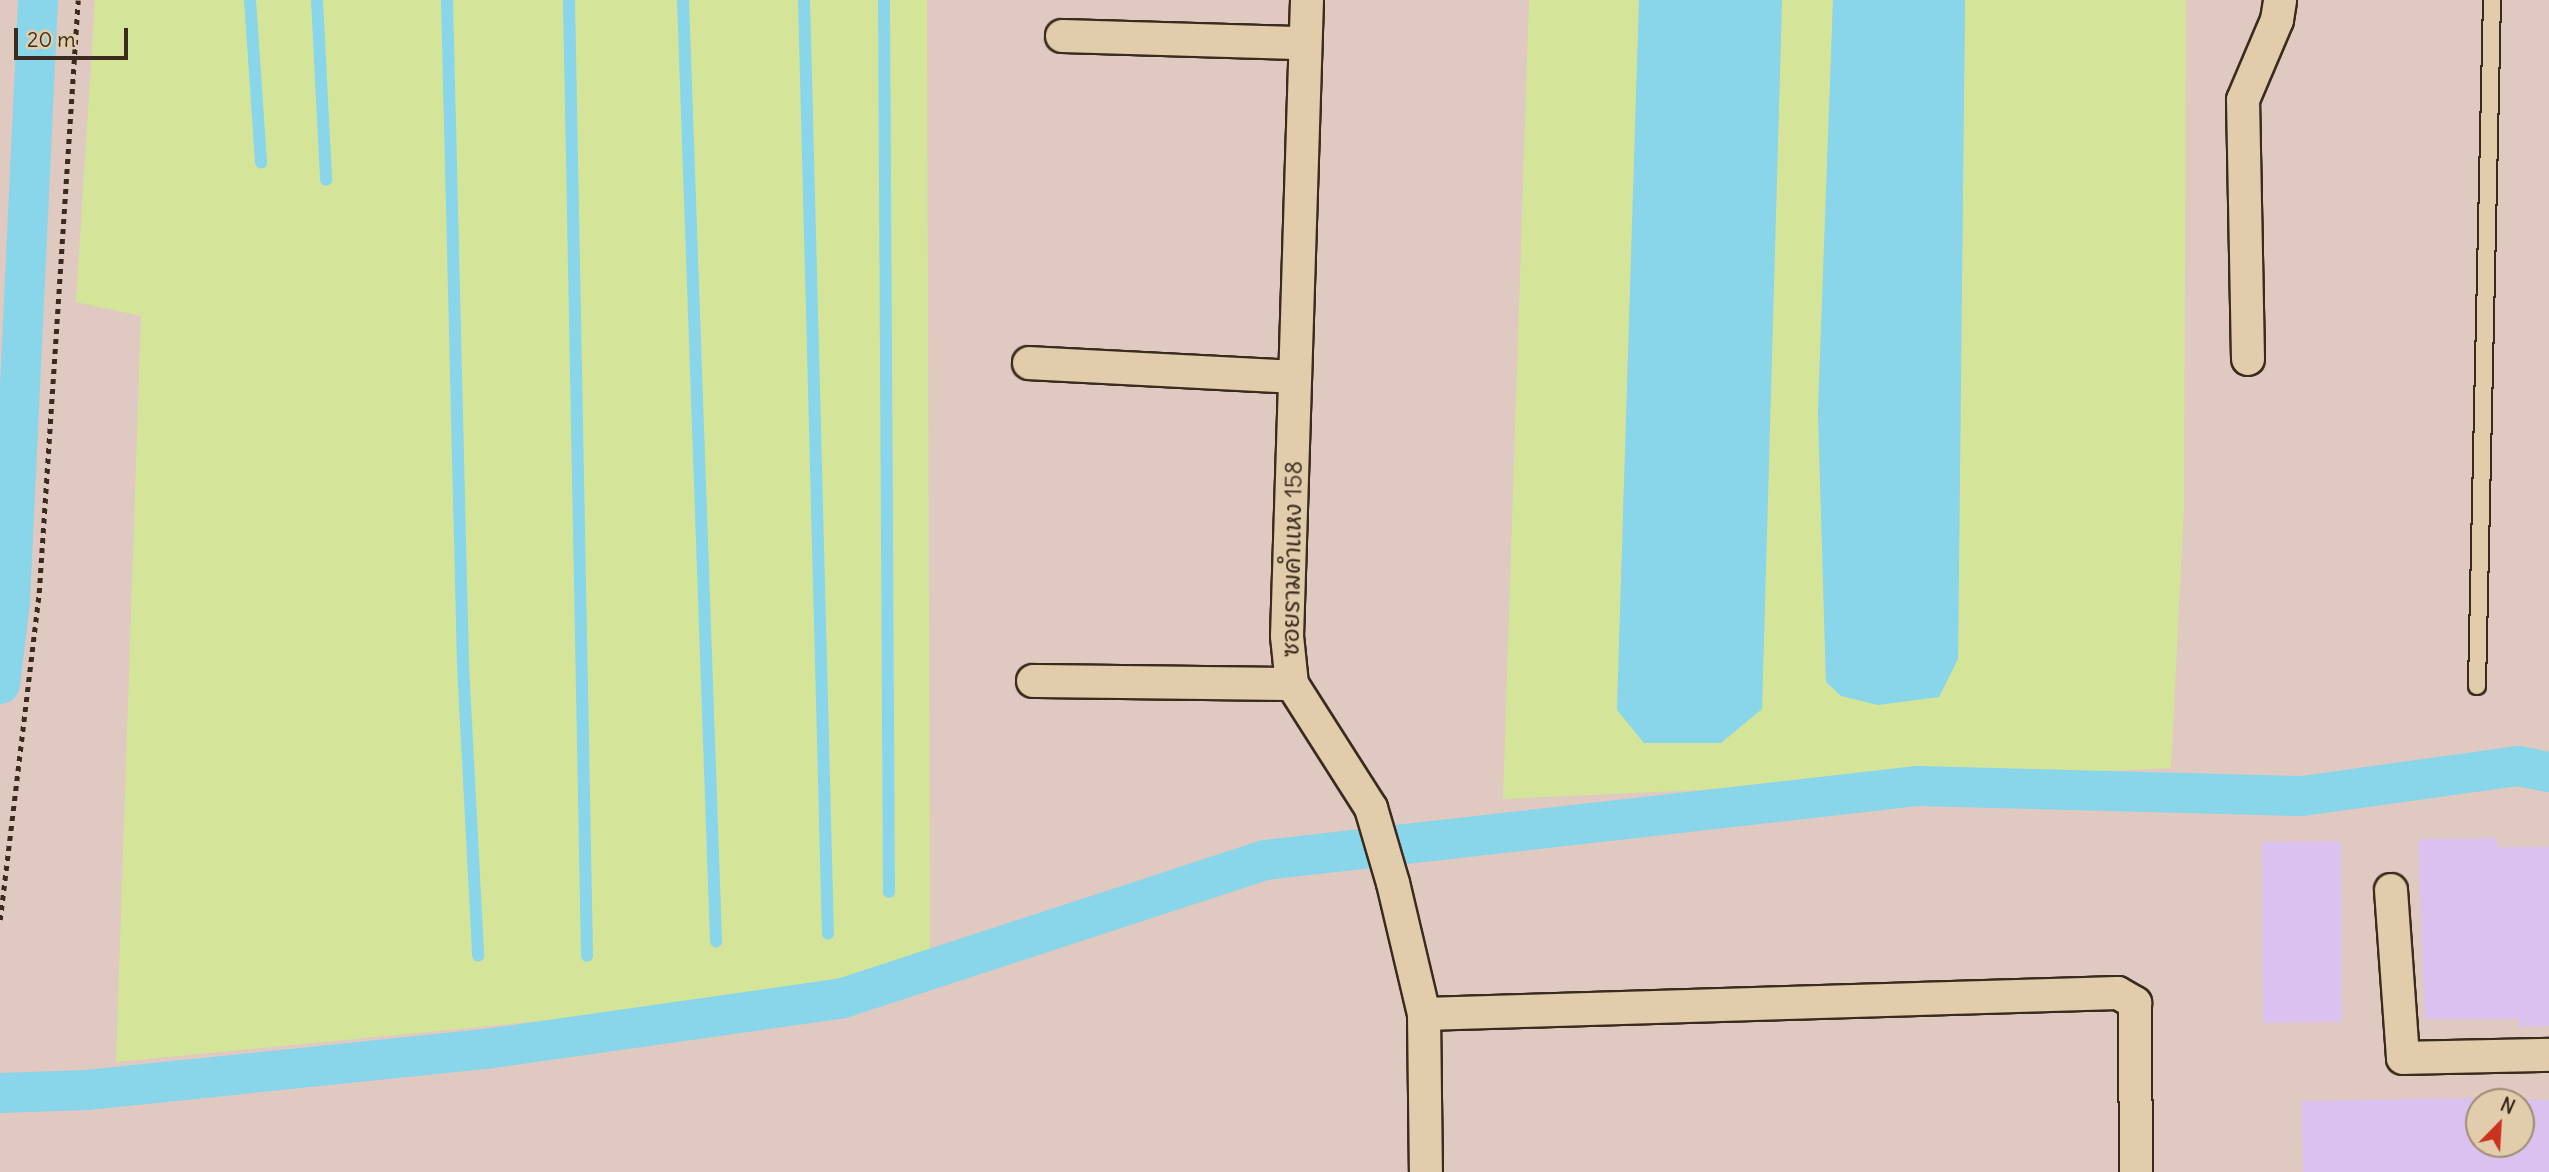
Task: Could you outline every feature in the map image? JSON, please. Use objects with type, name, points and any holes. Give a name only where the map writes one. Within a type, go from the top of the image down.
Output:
[{"type":"street","name":"ซอยรามคำแหง 158","points":[[1307,0],[1287,636],[1292,684],[1371,808],[1393,883],[1424,1014],[1426,1172]]},
{"type":"street","points":[[2248,359],[2243,100],[2277,20],[2280,0]]},
{"type":"street","points":[[1062,36],[1305,43]]},
{"type":"street","points":[[1029,363],[1295,377]]},
{"type":"street","points":[[1033,681],[1292,684]]},
{"type":"street","points":[[2391,890],[2403,1058],[2549,1055]]},
{"type":"street","points":[[1424,1014],[2119,993],[2135,1003],[2136,1172]]},
{"type":"lane","points":[[2477,686],[2492,0]]},
{"type":"path","points":[[0,920],[40,593],[78,0]]},
{"type":"green space","points":[[95,0],[927,0],[930,962],[757,1000],[116,1062],[141,316],[76,302]]},
{"type":"green space","points":[[1529,0],[1639,0],[1617,710],[1762,708],[1782,0],[1833,0],[1818,412],[1826,682],[1841,696],[1958,659],[1965,0],[2186,0],[2184,507],[2171,768],[1503,799]]},
{"type":"water","points":[[1639,0],[1782,0],[1762,709],[1721,743],[1644,743],[1617,710]]},
{"type":"water","points":[[1833,0],[1965,0],[1958,659],[1939,697],[1878,705],[1841,696],[1826,682],[1818,412]]},
{"type":"building","points":[[2497,838],[2497,847],[2549,847],[2549,1026],[2519,1027],[2519,1019],[2425,1019],[2418,839]]},
{"type":"building","points":[[2341,841],[2342,1022],[2263,1023],[2262,842]]},
{"type":"building","points":[[2465,1098],[2465,1158],[2535,1158],[2535,1100],[2549,1100],[2549,1172],[2303,1172],[2302,1101]]},
{"type":"waterway","points":[[0,684],[10,601],[38,0]]},
{"type":"waterway","points":[[250,0],[261,163]]},
{"type":"waterway","points":[[317,0],[326,180]]},
{"type":"waterway","points":[[447,0],[463,665],[478,956]]},
{"type":"waterway","points":[[569,0],[587,956]]},
{"type":"waterway","points":[[683,0],[716,941]]},
{"type":"waterway","points":[[804,0],[828,934]]},
{"type":"waterway","points":[[884,0],[889,892]]},
{"type":"waterway","points":[[0,1093],[87,1090],[486,1049],[843,998],[1265,860],[1918,786],[2302,796],[2518,766],[2549,772]]}]
